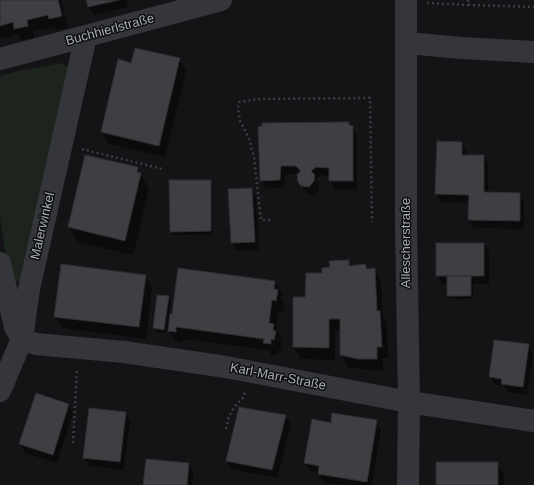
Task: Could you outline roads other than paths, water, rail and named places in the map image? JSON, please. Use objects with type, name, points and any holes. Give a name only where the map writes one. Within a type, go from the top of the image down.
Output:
[{"type":"street","name":"Buchhierlstraße","points":[[0,59],[221,0]]},
{"type":"street","name":"Allescherstraße","points":[[406,1],[406,222],[409,402],[408,485]]},
{"type":"street","name":"Malerwinkel","points":[[0,391],[22,339],[29,289],[86,36]]},
{"type":"street","points":[[407,43],[534,52]]},
{"type":"street","points":[[0,263],[15,327],[22,339]]},
{"type":"street","name":"Karl-Marr-Straße","points":[[22,339],[36,344],[124,352],[226,367],[409,402],[534,421]]}]
